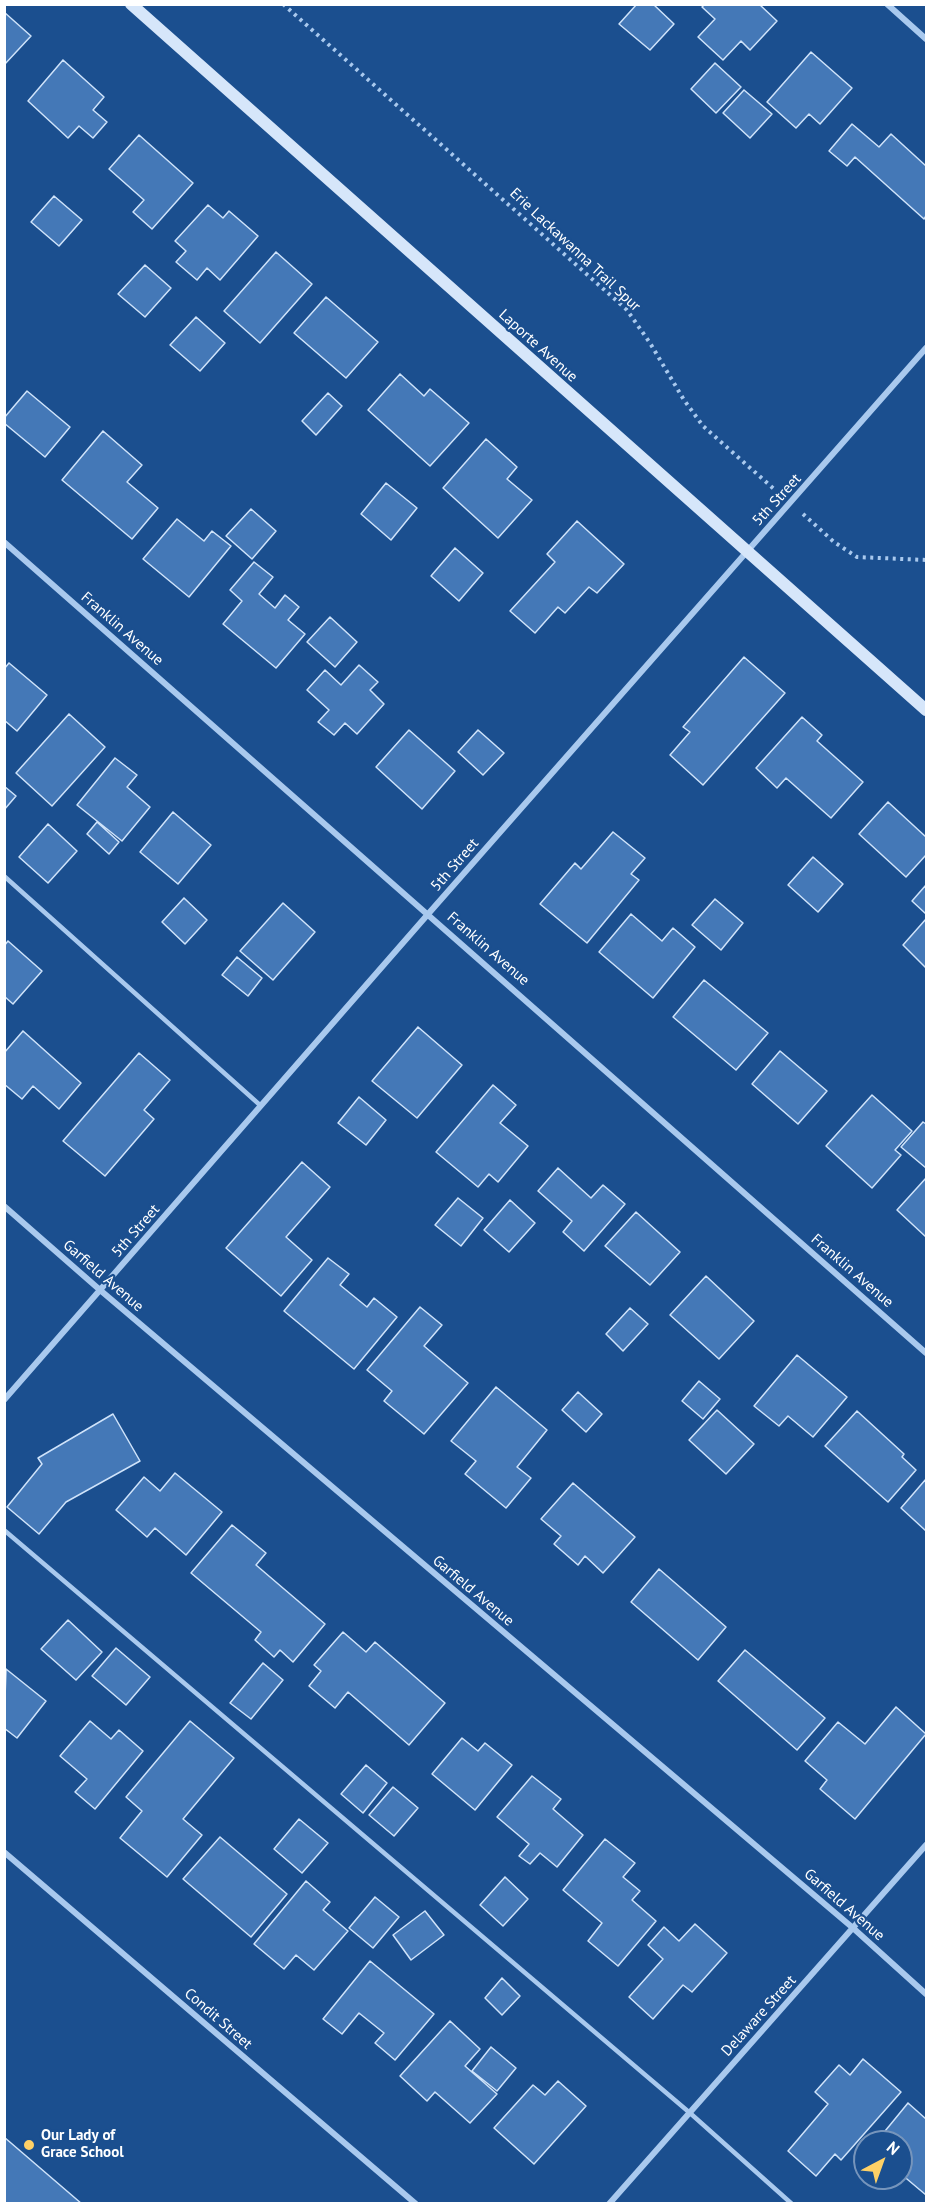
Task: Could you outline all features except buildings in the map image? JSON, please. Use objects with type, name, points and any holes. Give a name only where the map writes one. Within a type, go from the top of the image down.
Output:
[{"type":"street","name":"Laporte Avenue","points":[[131,4],[927,710]]},
{"type":"street","points":[[887,4],[927,39]]},
{"type":"street","name":"5th Street","points":[[4,1400],[927,348]]},
{"type":"street","name":"Franklin Avenue","points":[[4,542],[927,1353]]},
{"type":"street","name":"Garfield Avenue","points":[[4,1206],[853,1928],[927,1994]]},
{"type":"street","name":"Delaware Street","points":[[609,2204],[927,1845]]},
{"type":"street","name":"Condit Street","points":[[4,1852],[416,2204]]},
{"type":"lane","points":[[4,876],[261,1106]]},
{"type":"lane","points":[[4,1530],[690,2112],[792,2204]]},
{"type":"path","name":"Erie Lackawanna Trail Spur","points":[[282,4],[627,310],[703,426],[834,542],[857,557],[927,560]]},
{"type":"place","name":"Our Lady of Grace School","points":[[29,2145]]}]
